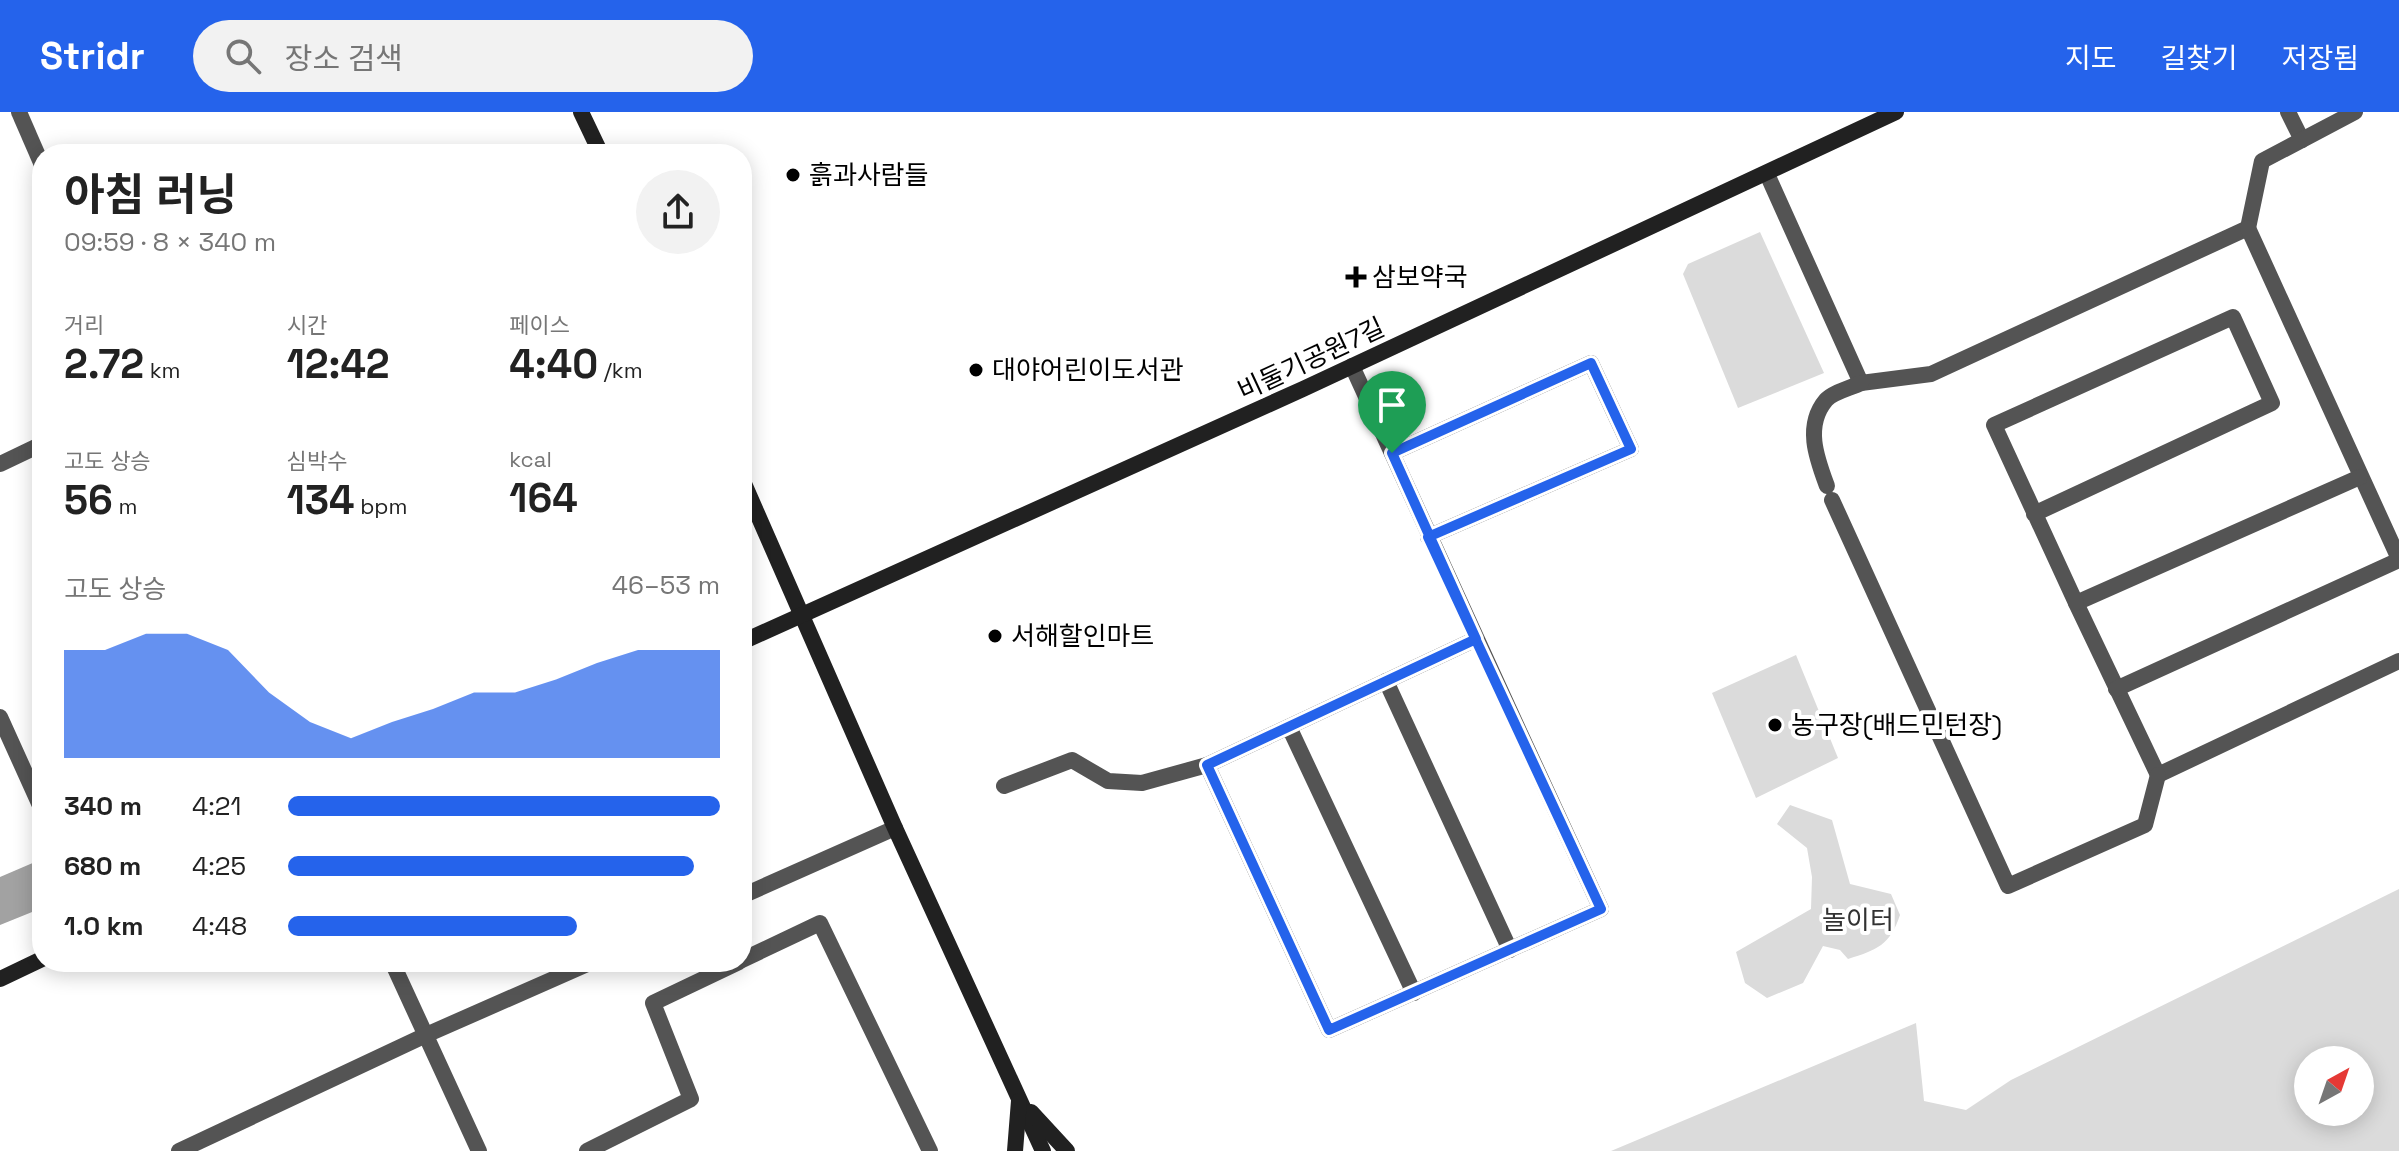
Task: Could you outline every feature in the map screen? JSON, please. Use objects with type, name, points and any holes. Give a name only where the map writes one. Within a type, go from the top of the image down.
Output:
[{"type":"street","points":[[19,112],[33,144]]},
{"type":"street","points":[[581,112],[596,144]]},
{"type":"street","name":"비둘기공원7길","points":[[752,637],[1352,366],[1896,112]]},
{"type":"street","points":[[2288,112],[2302,140]]},
{"type":"street","points":[[2116,689],[2399,560],[2248,228],[2262,161],[2355,112]]},
{"type":"street","points":[[1767,174],[1861,383]]},
{"type":"street","points":[[2034,514],[2272,403],[2233,317],[1994,425],[2034,514],[2116,689],[2158,775],[2145,825],[2008,886],[1829,493],[1814,452],[1815,422],[1827,398],[1861,383],[1931,374],[2248,228]]},
{"type":"street","points":[[1392,453],[1591,363],[1631,449],[1428,537]]},
{"type":"street","points":[[1207,765],[1329,1030],[1601,909],[1352,366]]},
{"type":"street","points":[[0,464],[32,449]]},
{"type":"street","points":[[2076,603],[2360,477]]},
{"type":"street","points":[[752,502],[895,828],[1043,1151]]},
{"type":"street","points":[[1004,786],[1072,760],[1108,781],[1142,783],[1207,765],[1476,639]]},
{"type":"street","points":[[2158,775],[2399,661]]},
{"type":"street","points":[[1386,681],[1510,950]]},
{"type":"street","points":[[0,717],[32,788]]},
{"type":"street","points":[[1289,727],[1414,993]]},
{"type":"street","points":[[752,892],[895,828]]},
{"type":"street","points":[[752,955],[820,923],[930,1151]]},
{"type":"street","points":[[0,979],[32,964]]},
{"type":"street","points":[[397,972],[479,1151]]},
{"type":"street","points":[[179,1151],[426,1035],[569,972]]},
{"type":"street","points":[[587,1151],[691,1099],[653,1003],[717,972]]},
{"type":"street","points":[[1015,1151],[1019,1099]]},
{"type":"street","points":[[1019,1099],[1067,1151]]},
{"type":"green space","points":[[1760,232],[1824,373],[1738,408],[1683,274],[1688,264]]},
{"type":"green space","name":"농구장(배드민턴장)","points":[[1796,655],[1838,758],[1756,798],[1712,693]]},
{"type":"green space","name":"놀이터","points":[[1790,805],[1832,820],[1850,884],[1891,894],[1900,915],[1887,940],[1875,949],[1848,959],[1840,950],[1823,946],[1803,983],[1767,998],[1745,983],[1736,952],[1811,909],[1812,877],[1807,848],[1777,824]]},
{"type":"green space","points":[[2399,889],[2399,1151],[1611,1151],[1916,1023],[1924,1101],[1966,1110],[2011,1080]]},
{"type":"shaded area","points":[[32,863],[32,912],[0,925],[0,877]]},
{"type":"place","name":"흙과사람들","points":[[793,175]]},
{"type":"place","name":"삼보약국","points":[[1356,277]]},
{"type":"place","name":"대야어린이도서관","points":[[976,370]]},
{"type":"place","name":"서해할인마트","points":[[995,636]]},
{"type":"place","name":"농구장(배드민턴장)","points":[[1775,725]]},
{"type":"route","points":[[1392,453],[1428,537],[1476,639],[1207,765],[1329,1030],[1601,909],[1476,639],[1428,537],[1631,449],[1591,363],[1392,453]]}]
